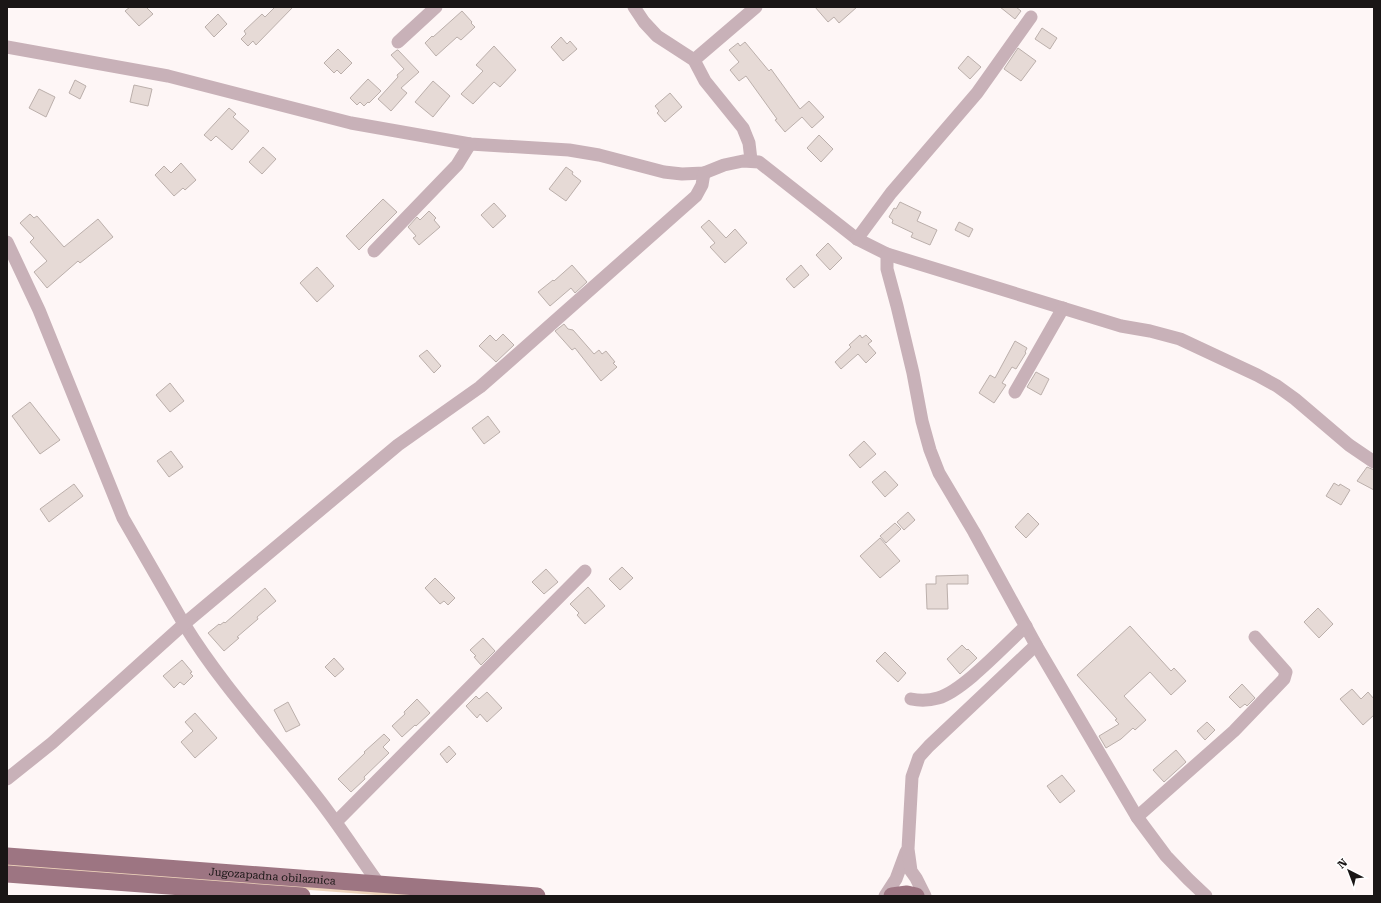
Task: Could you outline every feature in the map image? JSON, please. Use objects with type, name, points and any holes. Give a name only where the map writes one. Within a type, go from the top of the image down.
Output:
[{"type":"main road","name":"Jugozapadna obilaznica","points":[[7,856],[537,896]]},
{"type":"main road","name":"Jugozapadna obilaznica","points":[[7,874],[302,896]]},
{"type":"main road","points":[[892,896],[907,894],[916,896]]},
{"type":"street","points":[[398,42],[436,7]]},
{"type":"street","points":[[634,7],[644,22],[657,36],[694,60],[705,81],[732,112],[745,131],[749,143],[751,160]]},
{"type":"street","points":[[694,60],[756,7]]},
{"type":"street","points":[[857,239],[892,193],[977,93],[1032,17]]},
{"type":"street","points":[[7,47],[168,76],[350,123],[470,144],[569,150],[599,155],[672,173],[704,173],[732,163],[751,160],[758,162],[857,239],[887,254],[1121,326],[1150,331],[1180,339],[1257,375],[1277,386],[1295,399],[1349,445],[1374,462]]},
{"type":"street","points":[[374,251],[457,165],[470,144]]},
{"type":"street","points":[[7,779],[52,743],[184,624],[398,445],[480,387],[498,372],[696,196],[702,185],[704,173]]},
{"type":"street","points":[[7,242],[39,310],[123,518],[184,624],[194,641],[231,690],[336,822],[379,884]]},
{"type":"street","points":[[887,254],[887,269],[913,373],[922,421],[930,450],[939,472],[1036,645],[1137,817],[1166,856],[1206,896]]},
{"type":"street","points":[[1016,392],[1063,308]]},
{"type":"street","points":[[336,822],[586,571]]},
{"type":"street","points":[[911,699],[924,701],[939,698],[953,691],[1026,626]]},
{"type":"street","points":[[1137,817],[1234,731],[1284,679],[1286,672],[1255,637]]},
{"type":"street","points":[[925,896],[911,871],[908,849],[912,777],[919,757],[1036,645]]},
{"type":"street","points":[[886,896],[900,871],[908,849]]},
{"type":"shaded area","points":[[7,862],[466,896],[389,896],[7,867]]},
{"type":"building","points":[[130,7],[146,7],[153,14],[139,26],[125,11]]},
{"type":"building","points":[[275,7],[293,7],[256,45],[253,41],[248,46],[241,39],[246,34],[244,31],[262,14],[265,17]]},
{"type":"building","points":[[815,7],[857,7],[839,23],[834,17],[828,22]]},
{"type":"building","points":[[1000,7],[1016,7],[1021,11],[1015,19]]},
{"type":"building","points":[[462,11],[475,27],[461,40],[457,37],[436,56],[425,43]]},
{"type":"building","points":[[218,14],[227,24],[214,37],[205,27]]},
{"type":"building","points":[[1042,28],[1057,38],[1050,49],[1035,39]]},
{"type":"building","points":[[561,37],[567,44],[570,41],[577,49],[563,61],[551,47]]},
{"type":"building","points":[[745,42],[769,71],[771,69],[800,109],[809,101],[824,117],[812,128],[802,117],[785,132],[775,120],[777,119],[746,76],[739,81],[730,70],[739,62],[729,50],[738,43],[740,46]]},
{"type":"building","points":[[494,46],[516,70],[500,87],[494,82],[473,104],[461,94],[483,71],[476,65]]},
{"type":"building","points":[[1018,48],[1036,61],[1021,81],[1004,69]]},
{"type":"building","points":[[338,49],[352,63],[341,74],[337,70],[334,73],[324,63]]},
{"type":"building","points":[[397,50],[419,72],[401,88],[407,93],[391,111],[378,99],[398,77],[397,75],[404,69],[391,55]]},
{"type":"building","points":[[968,56],[981,67],[970,79],[958,68]]},
{"type":"building","points":[[368,79],[381,91],[364,106],[360,102],[357,105],[350,98]]},
{"type":"building","points":[[75,80],[86,86],[80,99],[69,93]]},
{"type":"building","points":[[433,81],[450,96],[433,117],[415,102]]},
{"type":"building","points":[[134,85],[152,89],[148,106],[130,102]]},
{"type":"building","points":[[39,89],[55,97],[46,117],[29,108]]},
{"type":"building","points":[[670,93],[682,107],[665,122],[657,113],[659,111],[655,106]]},
{"type":"building","points":[[229,108],[236,114],[233,117],[249,131],[232,150],[216,136],[211,141],[204,135]]},
{"type":"building","points":[[819,135],[833,149],[821,162],[807,148]]},
{"type":"building","points":[[263,147],[276,159],[262,174],[249,162]]},
{"type":"building","points":[[181,163],[196,180],[185,190],[183,188],[174,196],[155,175],[164,166],[171,173]]},
{"type":"building","points":[[566,167],[581,181],[566,201],[549,189]]},
{"type":"building","points":[[383,199],[397,212],[359,250],[346,236]]},
{"type":"building","points":[[900,202],[921,212],[917,221],[937,230],[930,245],[911,237],[913,233],[892,223],[893,220],[889,217],[894,208],[896,209]]},
{"type":"building","points":[[494,203],[506,216],[493,228],[481,215]]},
{"type":"building","points":[[429,211],[436,218],[434,220],[440,227],[419,245],[413,238],[416,236],[408,227],[417,217],[420,220]]},
{"type":"building","points":[[30,214],[34,218],[37,216],[64,247],[98,219],[113,237],[80,263],[78,261],[47,288],[34,272],[47,261],[30,242],[34,238],[20,223]]},
{"type":"building","points":[[709,220],[726,238],[735,229],[747,243],[725,263],[710,247],[715,243],[701,227]]},
{"type":"building","points":[[959,222],[973,229],[969,237],[955,230]]},
{"type":"building","points":[[828,243],[842,258],[830,270],[816,255]]},
{"type":"building","points":[[572,265],[587,282],[575,293],[571,288],[550,306],[538,292],[553,280],[554,281]]},
{"type":"building","points":[[801,265],[809,275],[794,288],[786,279]]},
{"type":"building","points":[[317,267],[334,286],[317,302],[300,283]]},
{"type":"building","points":[[564,324],[568,329],[573,330],[594,354],[599,350],[602,354],[606,351],[617,367],[601,381],[575,348],[572,350],[555,331]]},
{"type":"building","points":[[503,334],[514,345],[496,362],[479,346],[490,335],[496,341]]},
{"type":"building","points":[[860,335],[862,338],[866,335],[872,341],[868,344],[876,353],[866,363],[858,354],[841,369],[835,362],[851,347],[849,345]]},
{"type":"building","points":[[1015,341],[1027,348],[1026,353],[1016,369],[1012,367],[1002,383],[1006,385],[994,403],[979,393],[990,375],[995,378]]},
{"type":"building","points":[[427,350],[441,366],[434,373],[419,356]]},
{"type":"building","points":[[1036,372],[1049,379],[1041,395],[1027,387]]},
{"type":"building","points":[[170,383],[184,401],[170,412],[156,395]]},
{"type":"building","points":[[30,402],[60,440],[40,454],[12,416]]},
{"type":"building","points":[[488,416],[500,432],[484,444],[472,428]]},
{"type":"building","points":[[864,441],[876,454],[860,468],[849,455]]},
{"type":"building","points":[[171,451],[183,467],[169,477],[157,461]]},
{"type":"building","points":[[1367,467],[1374,470],[1374,490],[1357,481]]},
{"type":"building","points":[[885,471],[898,485],[885,497],[872,482]]},
{"type":"building","points":[[1334,483],[1339,486],[1340,484],[1350,490],[1341,505],[1326,496]]},
{"type":"building","points":[[74,484],[83,496],[49,522],[40,509]]},
{"type":"building","points":[[908,512],[915,520],[904,530],[897,522]]},
{"type":"building","points":[[1028,513],[1039,524],[1026,538],[1015,527]]},
{"type":"building","points":[[895,523],[901,529],[886,543],[880,536]]},
{"type":"building","points":[[880,538],[900,561],[880,578],[860,556]]},
{"type":"building","points":[[622,567],[633,578],[620,590],[609,579]]},
{"type":"building","points":[[546,569],[558,582],[544,594],[532,582]]},
{"type":"building","points":[[968,575],[968,584],[947,584],[948,609],[927,609],[926,584],[936,584],[936,576]]},
{"type":"building","points":[[435,578],[455,598],[448,605],[444,601],[440,604],[425,588]]},
{"type":"building","points":[[588,587],[605,606],[585,624],[577,615],[579,613],[570,604]]},
{"type":"building","points":[[265,588],[276,601],[257,617],[258,619],[237,637],[239,638],[224,651],[208,633],[219,624],[225,623]]},
{"type":"building","points":[[1318,608],[1333,624],[1319,638],[1304,622]]},
{"type":"building","points":[[1130,626],[1171,671],[1174,668],[1186,681],[1171,695],[1150,672],[1124,696],[1146,720],[1135,730],[1133,728],[1121,739],[1106,748],[1099,736],[1119,724],[1115,720],[1117,719],[1077,675]]},
{"type":"building","points":[[483,638],[495,651],[481,665],[474,657],[476,656],[470,650]]},
{"type":"building","points":[[962,645],[977,658],[960,674],[947,659]]},
{"type":"building","points":[[885,652],[906,673],[898,682],[876,661]]},
{"type":"building","points":[[334,658],[344,669],[335,677],[325,667]]},
{"type":"building","points":[[182,660],[192,672],[190,673],[193,676],[184,685],[180,682],[174,688],[163,676]]},
{"type":"building","points":[[1242,684],[1255,698],[1247,706],[1245,704],[1240,708],[1229,697]]},
{"type":"building","points":[[1352,689],[1361,699],[1368,692],[1374,699],[1374,715],[1363,725],[1340,699]]},
{"type":"building","points":[[487,692],[502,708],[487,722],[480,714],[477,718],[466,706],[476,696],[479,699]]},
{"type":"building","points":[[417,699],[430,713],[402,737],[392,726],[405,714],[404,712]]},
{"type":"building","points":[[288,702],[300,725],[286,732],[274,710]]},
{"type":"building","points":[[195,713],[217,738],[195,758],[181,742],[193,731],[185,722]]},
{"type":"building","points":[[1207,722],[1215,730],[1205,740],[1197,731]]},
{"type":"building","points":[[384,734],[390,740],[383,747],[389,753],[351,792],[338,779]]},
{"type":"building","points":[[449,746],[456,754],[447,763],[440,754]]},
{"type":"building","points":[[1176,750],[1186,762],[1164,782],[1153,770]]},
{"type":"building","points":[[1062,775],[1075,791],[1060,803],[1047,786]]}]
